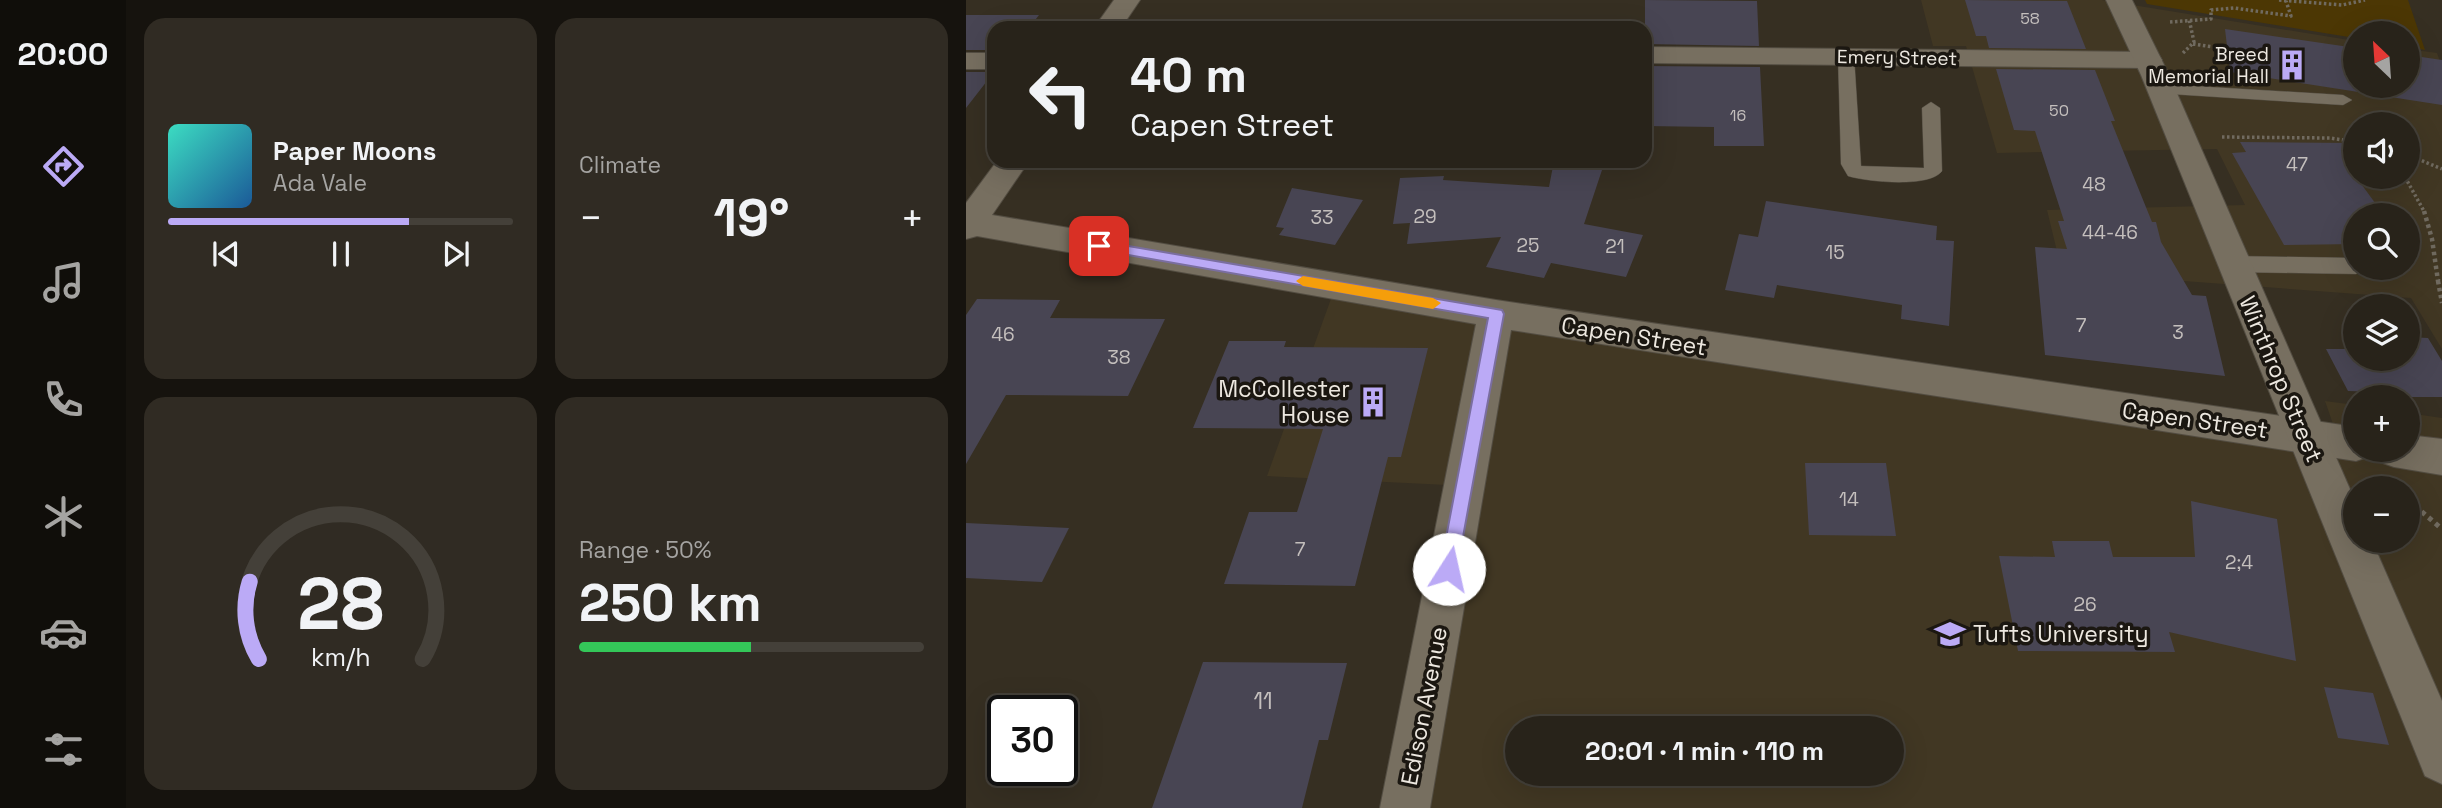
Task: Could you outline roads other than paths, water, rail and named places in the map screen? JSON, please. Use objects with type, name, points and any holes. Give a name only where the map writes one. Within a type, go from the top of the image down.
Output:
[{"type":"street","points":[[1112,21],[1127,0]]},
{"type":"street","name":"Winthrop Street","points":[[2119,0],[2161,68],[2233,264],[2442,759]]},
{"type":"street","name":"Emery Street","points":[[1652,55],[1846,56],[2161,68]]},
{"type":"street","points":[[966,61],[987,61]]},
{"type":"street","points":[[967,224],[1008,168]]},
{"type":"street","name":"Capen Street","points":[[967,224],[1496,314],[2343,442]]},
{"type":"street","name":"Edison Avenue","points":[[1405,808],[1496,314]]},
{"type":"street","points":[[2420,454],[2442,457]]},
{"type":"lane","points":[[1846,56],[1850,164],[1855,172],[1922,176],[1933,170],[1931,108]]},
{"type":"lane","points":[[2161,68],[2343,100]]},
{"type":"lane","points":[[2233,264],[2343,266]]},
{"type":"place","name":"Breed Memorial Hall","points":[[2292,65]]},
{"type":"place","name":"McCollester House","points":[[1373,402]]},
{"type":"place","name":"Tufts University","points":[[1950,634]]}]
